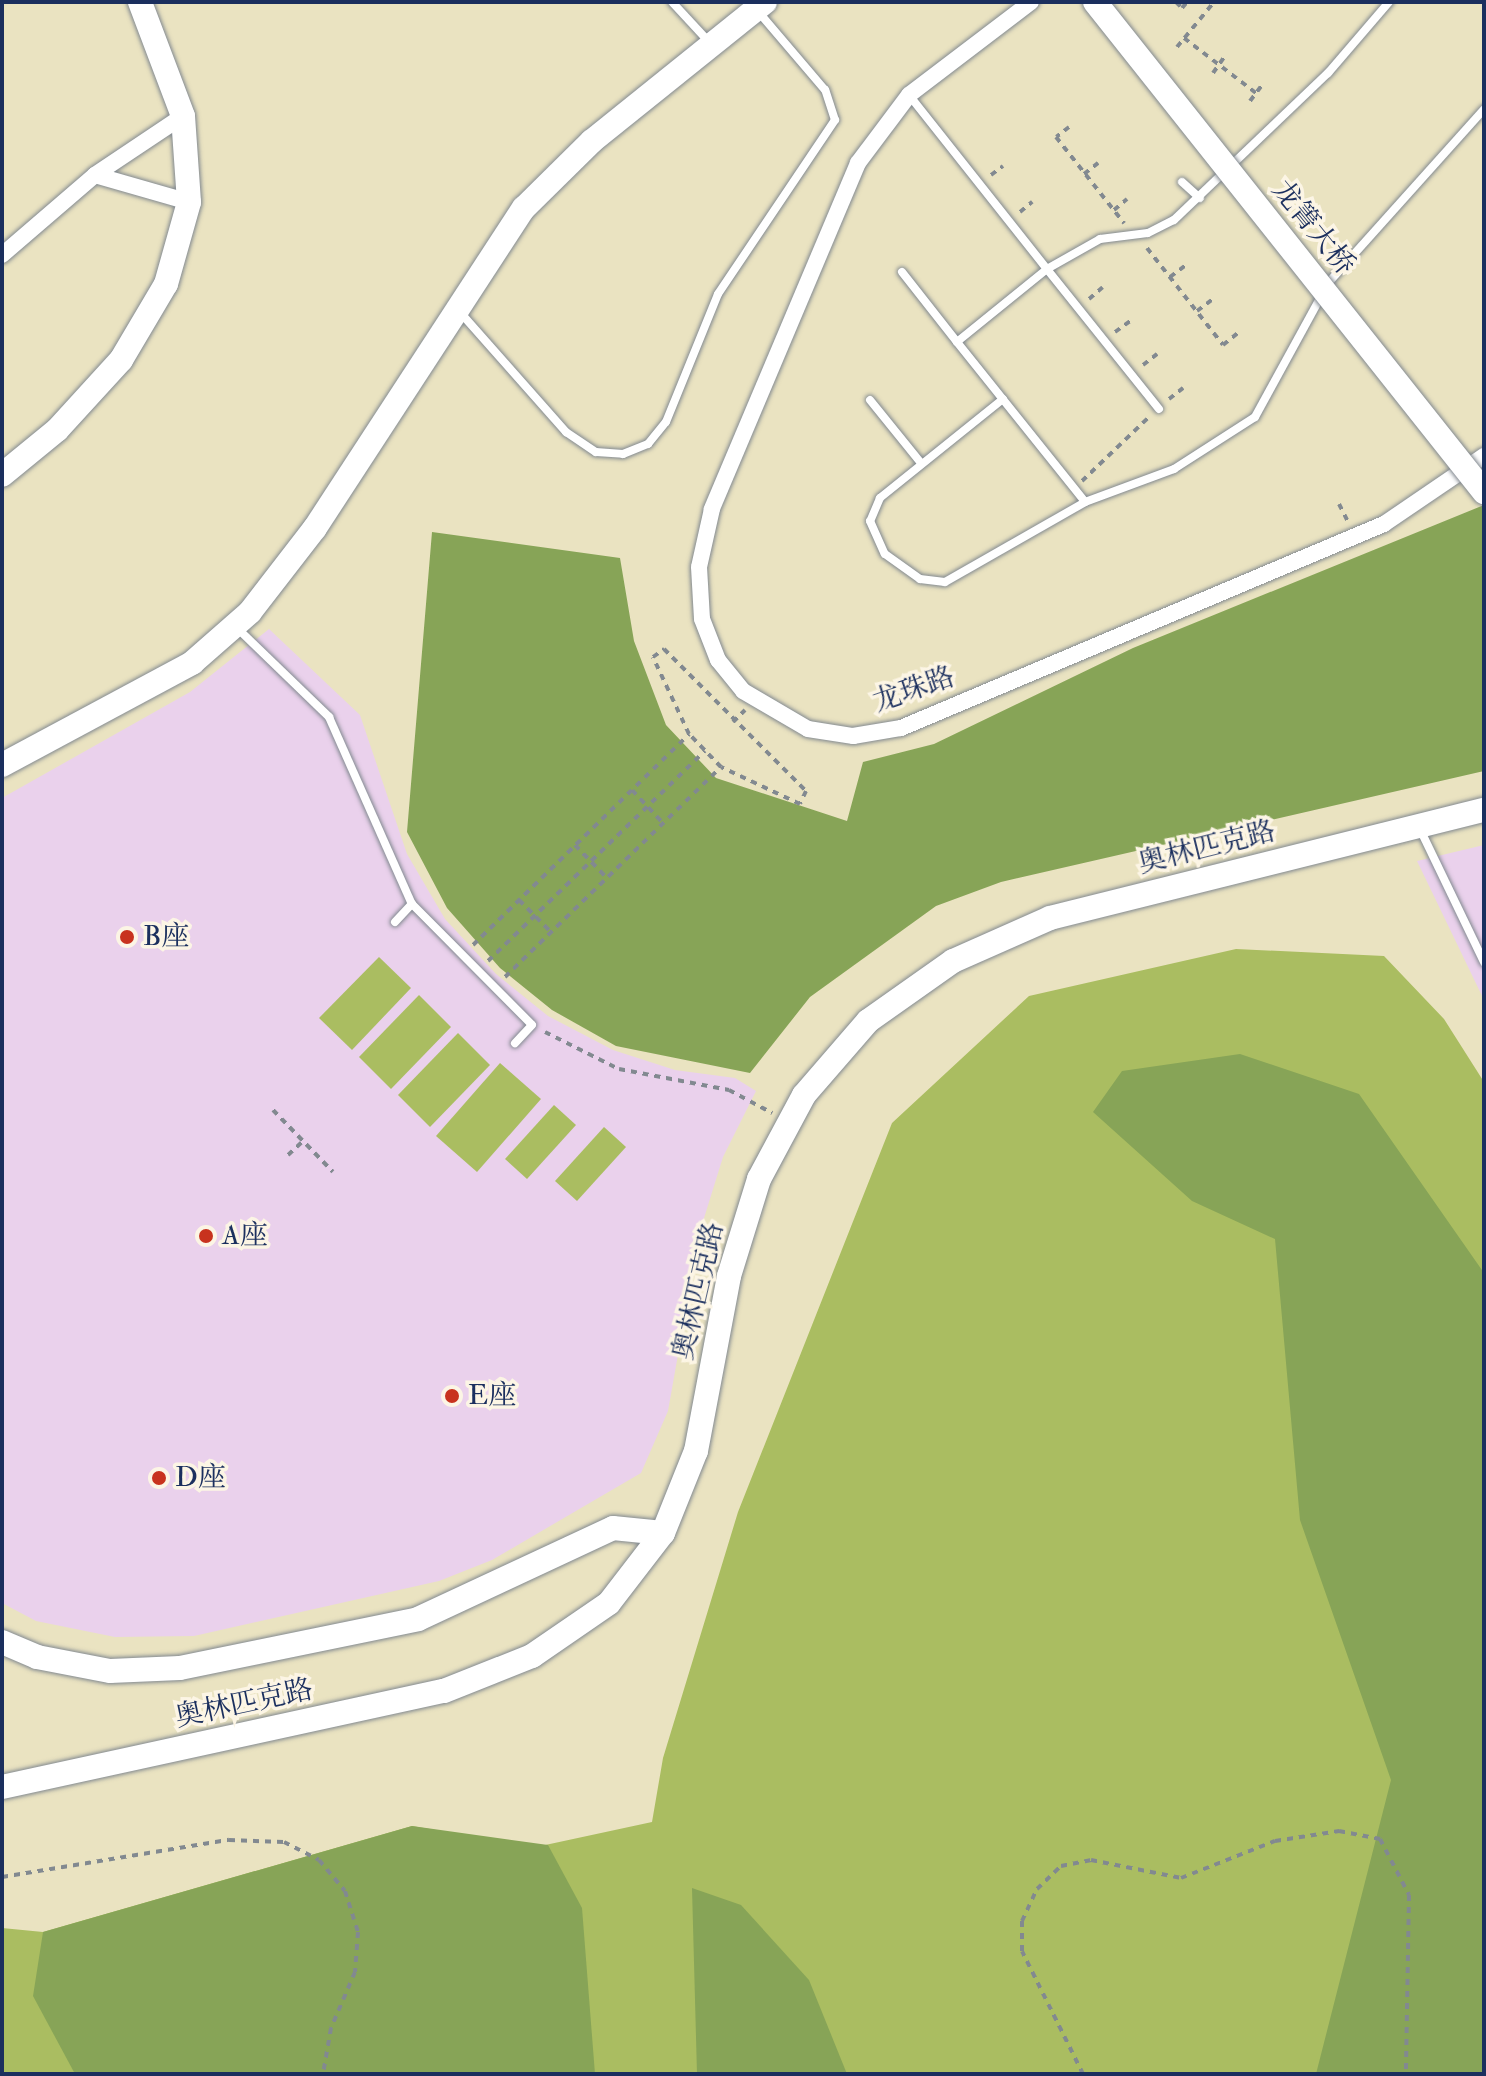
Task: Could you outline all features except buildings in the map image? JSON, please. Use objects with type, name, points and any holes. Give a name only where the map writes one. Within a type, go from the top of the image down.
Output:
[{"type":"street","points":[[2,475],[57,430],[121,360],[166,284],[189,202],[183,116],[140,2]]},
{"type":"street","name":"龙珠路","points":[[1031,2],[909,95],[858,163],[712,509],[699,567],[702,619],[718,660],[773,714],[853,736],[901,728],[1384,524],[1484,456]]},
{"type":"street","name":"龙箐大桥","points":[[1095,2],[1484,492]]},
{"type":"street","points":[[2,765],[192,663],[234,626],[315,528],[524,208],[592,141],[761,6]]},
{"type":"street","points":[[2,255],[95,175],[183,116]]},
{"type":"street","points":[[95,175],[189,202]]},
{"type":"street","name":"奥林匹克路","points":[[2,1787],[444,1691],[532,1656],[609,1603],[663,1533],[696,1451],[729,1276],[759,1179],[787,1121],[868,1021],[953,961],[1050,918],[1484,810]]},
{"type":"street","points":[[2,1642],[37,1657],[110,1671],[180,1668],[418,1619],[613,1528],[663,1533]]},
{"type":"lane","points":[[672,2],[688,14]]},
{"type":"lane","points":[[683,2],[711,45]]},
{"type":"lane","points":[[957,342],[1047,269],[1100,239],[1166,226],[1200,198],[1389,2]]},
{"type":"lane","points":[[458,309],[576,439],[596,452],[623,454],[648,444],[666,422],[718,294],[835,120],[825,90],[761,6]]},
{"type":"lane","points":[[909,95],[1159,409]]},
{"type":"lane","points":[[1003,399],[880,498],[870,521],[885,554],[932,583],[957,577],[1085,502],[1174,469],[1255,417],[1329,282],[1484,109]]},
{"type":"lane","points":[[1182,182],[1200,198]]},
{"type":"lane","points":[[902,272],[1085,502]]},
{"type":"lane","points":[[870,400],[921,463]]},
{"type":"lane","points":[[234,626],[329,717],[412,904],[532,1025],[515,1043]]},
{"type":"lane","points":[[1418,826],[1484,962]]},
{"type":"lane","points":[[395,922],[412,904]]},
{"type":"path","points":[[1176,2],[1182,8],[1187,2]]},
{"type":"path","points":[[1177,47],[1214,2]]},
{"type":"path","points":[[1184,38],[1257,92]]},
{"type":"path","points":[[1213,73],[1225,56]]},
{"type":"path","points":[[1250,101],[1263,84]]},
{"type":"path","points":[[1069,127],[1056,137],[1223,345],[1240,331]]},
{"type":"path","points":[[1084,174],[1098,163]]},
{"type":"path","points":[[992,175],[1003,166]]},
{"type":"path","points":[[1114,210],[1127,199]]},
{"type":"path","points":[[1020,212],[1032,202]]},
{"type":"path","points":[[1170,277],[1187,264]]},
{"type":"path","points":[[1092,296],[1103,287]]},
{"type":"path","points":[[1197,311],[1214,298]]},
{"type":"path","points":[[1119,330],[1130,321]]},
{"type":"path","points":[[1145,363],[1157,354]]},
{"type":"path","points":[[1074,489],[1183,388]]},
{"type":"path","points":[[1339,504],[1343,510]]},
{"type":"path","points":[[664,649],[733,722],[806,791],[800,804],[721,767],[689,734],[653,657],[664,649]]},
{"type":"path","points":[[733,722],[743,712]]},
{"type":"path","points":[[462,955],[689,734]]},
{"type":"path","points":[[478,971],[705,751]]},
{"type":"path","points":[[494,987],[721,767]]},
{"type":"path","points":[[632,790],[663,823]]},
{"type":"path","points":[[575,845],[607,878]]},
{"type":"path","points":[[519,900],[551,932]]},
{"type":"path","points":[[532,1025],[619,1069],[729,1090],[787,1121]]},
{"type":"path","points":[[273,1110],[333,1172]]},
{"type":"path","points":[[288,1155],[303,1141]]},
{"type":"path","points":[[1083,2074],[1022,1951],[1022,1921],[1037,1889],[1061,1866],[1091,1860],[1181,1878],[1275,1841],[1339,1831],[1380,1839],[1409,1895],[1406,2074]]},
{"type":"path","points":[[2,1877],[229,1840],[284,1842],[319,1860],[345,1891],[358,1932],[355,1972],[323,2074]]},
{"type":"shaded area","points":[[269,629],[360,715],[407,854],[445,919],[496,974],[548,1016],[613,1050],[675,1070],[735,1078],[756,1091],[723,1157],[700,1231],[668,1411],[641,1473],[492,1560],[439,1581],[194,1636],[115,1637],[36,1621],[2,1603],[2,798],[190,692]]},
{"type":"shaded area","points":[[1484,845],[1484,1000],[1417,861]]},
{"type":"green space","points":[[1484,505],[1484,771],[1001,882],[936,906],[810,997],[750,1073],[616,1046],[552,1010],[500,968],[447,908],[407,832],[432,532],[620,558],[634,641],[666,725],[716,778],[847,821],[863,762],[934,744],[1133,648]]},
{"type":"green space","points":[[1236,949],[1384,956],[1444,1019],[1484,1082],[1484,2074],[2,2074],[2,1928],[43,1932],[412,1826],[536,1847],[652,1822],[663,1758],[738,1512],[892,1123],[1029,996]]},
{"type":"green space","points":[[379,957],[411,988],[352,1050],[319,1018]]},
{"type":"green space","points":[[419,995],[451,1027],[391,1089],[359,1057]]},
{"type":"green space","points":[[458,1033],[490,1065],[430,1127],[398,1095]]},
{"type":"green space","points":[[1240,1054],[1359,1094],[1484,1273],[1484,2074],[1316,2074],[1391,1780],[1300,1520],[1275,1239],[1192,1201],[1093,1112],[1122,1071]]},
{"type":"green space","points":[[500,1063],[541,1099],[477,1172],[436,1136]]},
{"type":"green space","points":[[554,1105],[576,1125],[527,1179],[505,1159]]},
{"type":"green space","points":[[604,1127],[626,1147],[577,1201],[555,1181]]},
{"type":"green space","points":[[412,1826],[548,1845],[582,1908],[595,2074],[75,2074],[33,1996],[43,1932]]},
{"type":"green space","points":[[692,1888],[741,1905],[809,1980],[847,2074],[697,2074]]},
{"type":"place","name":"B座","points":[[127,937]]},
{"type":"place","name":"A座","points":[[206,1236]]},
{"type":"place","name":"E座","points":[[452,1396]]},
{"type":"place","name":"D座","points":[[159,1478]]}]
